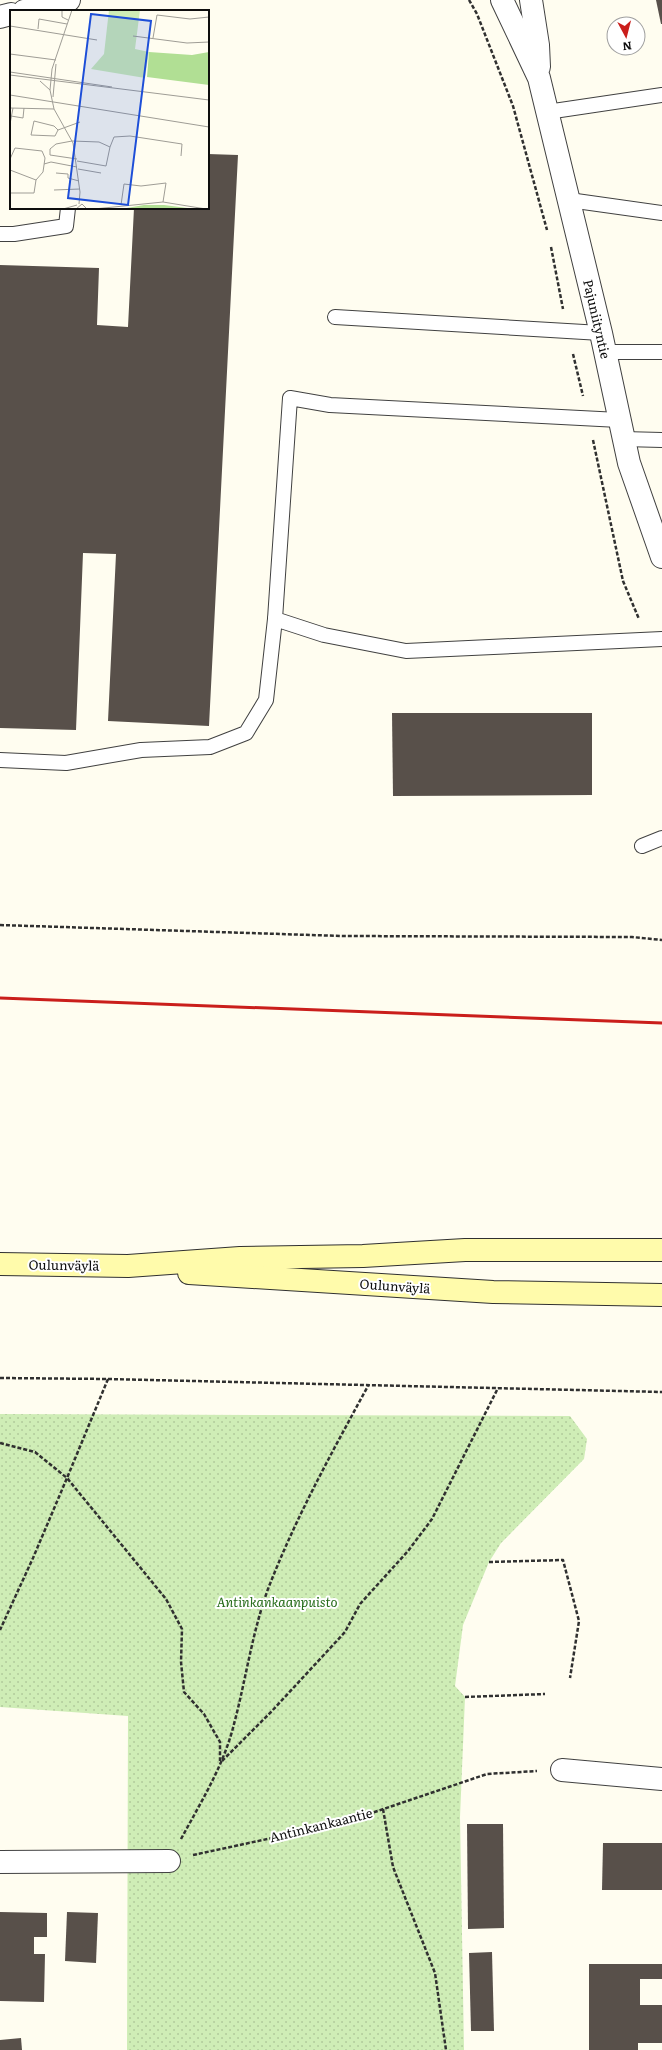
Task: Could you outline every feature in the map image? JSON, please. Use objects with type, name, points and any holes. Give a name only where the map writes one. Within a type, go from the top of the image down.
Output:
[{"type":"main road","name":"Oulunväylä","points":[[0,1264],[128,1266],[240,1258],[363,1256],[466,1250],[662,1250]]},
{"type":"main road","name":"Oulunväylä","points":[[128,1266],[200,1274],[335,1281],[418,1288],[493,1292],[662,1295]]},
{"type":"street","points":[[28,10],[70,0]]},
{"type":"street","name":"Pajuniityntie","points":[[502,0],[539,78]]},
{"type":"street","name":"Pajuniityntie","points":[[531,0],[538,45],[539,78],[603,342],[621,429],[629,463],[662,557]]},
{"type":"street","points":[[0,17],[10,14]]},
{"type":"street","points":[[562,1770],[662,1779]]},
{"type":"street","points":[[0,1862],[169,1861]]},
{"type":"lane","points":[[75,0],[77,10]]},
{"type":"lane","points":[[547,112],[662,94]]},
{"type":"lane","points":[[569,200],[662,213]]},
{"type":"lane","points":[[0,234],[14,234],[66,226],[68,209]]},
{"type":"lane","points":[[335,317],[603,342],[662,352]]},
{"type":"lane","points":[[0,760],[66,763],[141,750],[210,747],[246,733],[266,700],[276,619],[290,398],[330,405],[621,429],[662,440]]},
{"type":"lane","points":[[276,619],[324,635],[406,651],[662,638]]},
{"type":"lane","points":[[642,846],[662,838]]},
{"type":"path","points":[[0,925],[342,936],[624,937],[662,940]]},
{"type":"path","points":[[0,1378],[108,1379],[662,1392]]},
{"type":"path","points":[[0,1630],[33,1558],[108,1379]]},
{"type":"path","points":[[169,1861],[220,1763],[234,1725],[252,1646],[268,1590],[293,1531],[334,1448],[369,1386]]},
{"type":"path","points":[[220,1763],[271,1712],[345,1632],[360,1604],[408,1551],[427,1526],[462,1463],[498,1388]]},
{"type":"path","points":[[0,1443],[35,1452],[66,1478],[166,1599],[182,1629],[181,1662],[184,1692],[204,1714],[220,1742],[220,1763]]},
{"type":"path","points":[[489,1562],[563,1560],[579,1621],[570,1678]]},
{"type":"path","points":[[464,1697],[545,1694]]},
{"type":"path","name":"Antinkankaantie","points":[[169,1861],[342,1823],[487,1774],[562,1770]]},
{"type":"path","points":[[382,1809],[393,1867],[435,1973],[446,2050]]},
{"type":"green space","name":"Antinkankaanpuisto","points":[[0,1414],[570,1416],[587,1439],[584,1459],[501,1543],[489,1562],[463,1625],[455,1686],[465,1697],[460,1817],[464,2050],[127,2050],[128,1716],[0,1707]]},
{"type":"building","points":[[656,0],[662,0],[662,24],[661,24]]},
{"type":"building","points":[[209,154],[238,155],[209,726],[108,721],[116,554],[83,553],[76,730],[0,728],[0,265],[99,268],[97,325],[128,327],[134,209],[209,209]]},
{"type":"building","points":[[392,713],[592,713],[592,795],[393,796]]},
{"type":"building","points":[[467,1824],[503,1824],[504,1928],[468,1929]]},
{"type":"building","points":[[603,1843],[662,1843],[662,1890],[602,1890]]},
{"type":"building","points":[[0,1912],[47,1913],[47,1937],[34,1937],[34,1954],[45,1954],[44,2002],[0,2001]]},
{"type":"building","points":[[67,1912],[98,1913],[96,1963],[65,1961]]},
{"type":"building","points":[[492,1952],[494,2031],[471,2031],[469,1953]]},
{"type":"building","points":[[589,1964],[662,1964],[662,1979],[640,1979],[640,2005],[662,2005],[662,2043],[638,2043],[638,2050],[589,2050]]},
{"type":"building","points":[[21,2038],[22,2050],[0,2050],[0,2040]]},
{"type":"railway","points":[[0,998],[662,1023]]}]
